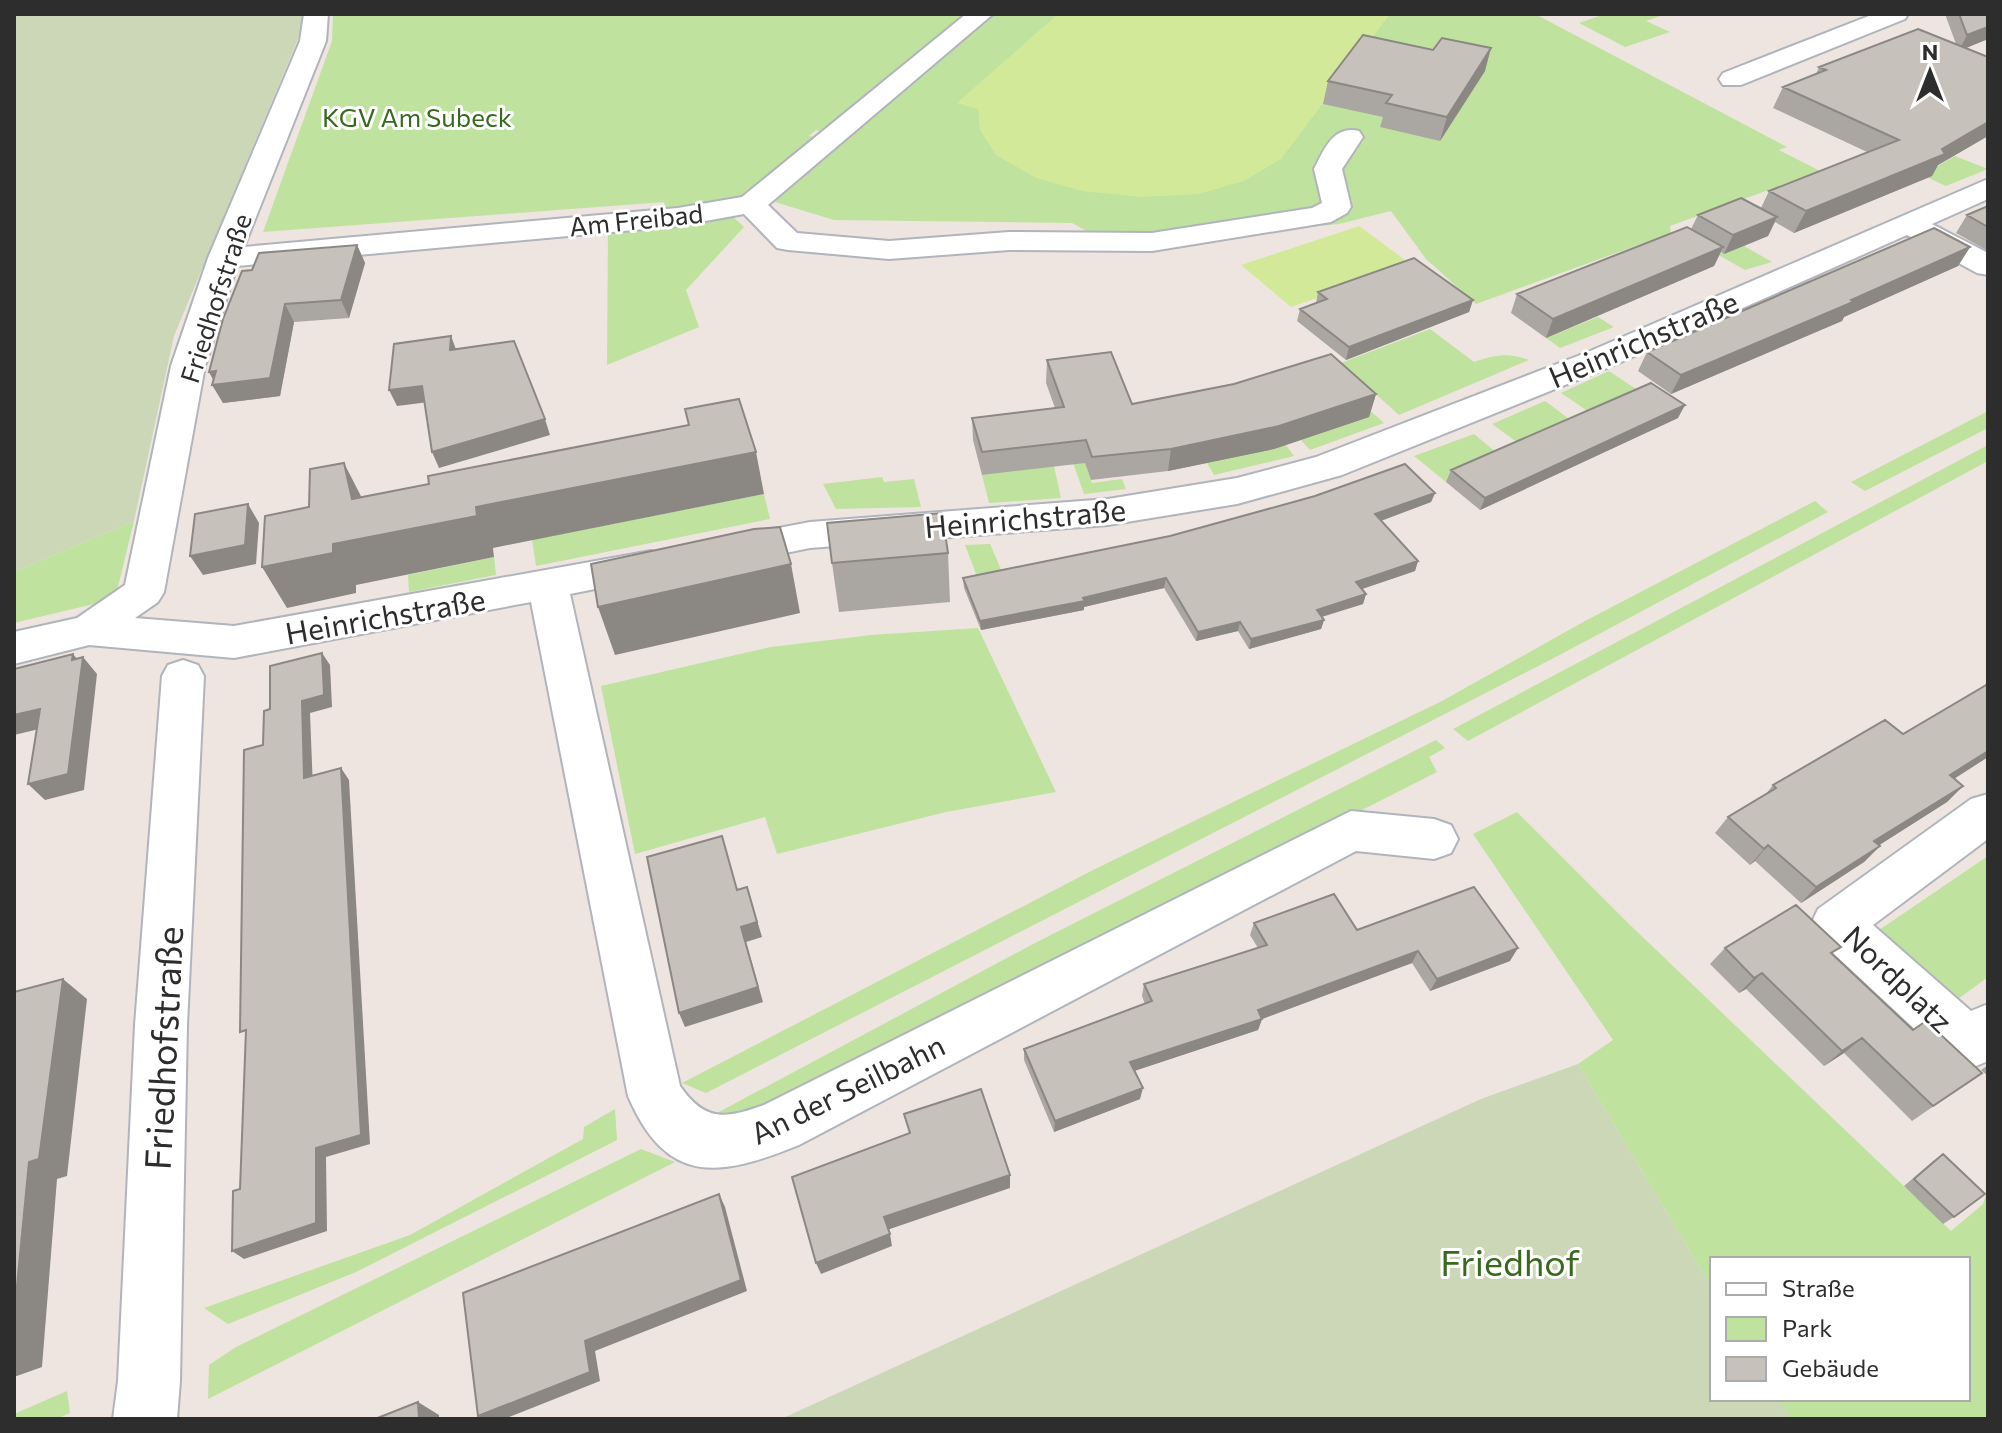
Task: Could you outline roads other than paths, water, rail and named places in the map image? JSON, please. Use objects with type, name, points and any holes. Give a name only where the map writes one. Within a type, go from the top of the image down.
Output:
[{"type":"street","name":"Friedhofstraße","points":[[144,592],[188,366],[224,258],[313,41],[316,14]]},
{"type":"street","name":"Am Freibad","points":[[224,258],[678,217],[751,204],[981,14]]},
{"type":"street","points":[[1732,79],[1896,14]]},
{"type":"street","points":[[751,204],[788,241],[889,250],[1009,241],[1152,242],[1320,216],[1336,207],[1328,169],[1349,137]]},
{"type":"street","name":"Heinrichstraße","points":[[14,648],[89,630],[234,642],[810,535],[1108,512],[1237,491],[1329,466],[1600,359],[1988,188]]},
{"type":"street","points":[[1905,222],[1988,266]]},
{"type":"street","name":"An der Seilbahn","points":[[548,586],[655,1096],[669,1121],[686,1135],[705,1142],[754,1137],[779,1126],[1351,831],[1434,839]]},
{"type":"street","points":[[89,630],[144,592],[180,618],[234,642]]},
{"type":"street","points":[[89,630],[139,646],[183,676],[234,642]]},
{"type":"street","name":"Friedhofstraße","points":[[145,1419],[149,1381],[161,1025],[183,676]]},
{"type":"street","name":"Nordplatz","points":[[1988,813],[1836,924],[1969,1044],[1988,1029]]},
{"type":"park label","name":"KGV Am Subeck","points":[[417,116]]},
{"type":"park label","name":"Friedhof","points":[[1510,1261]]}]
